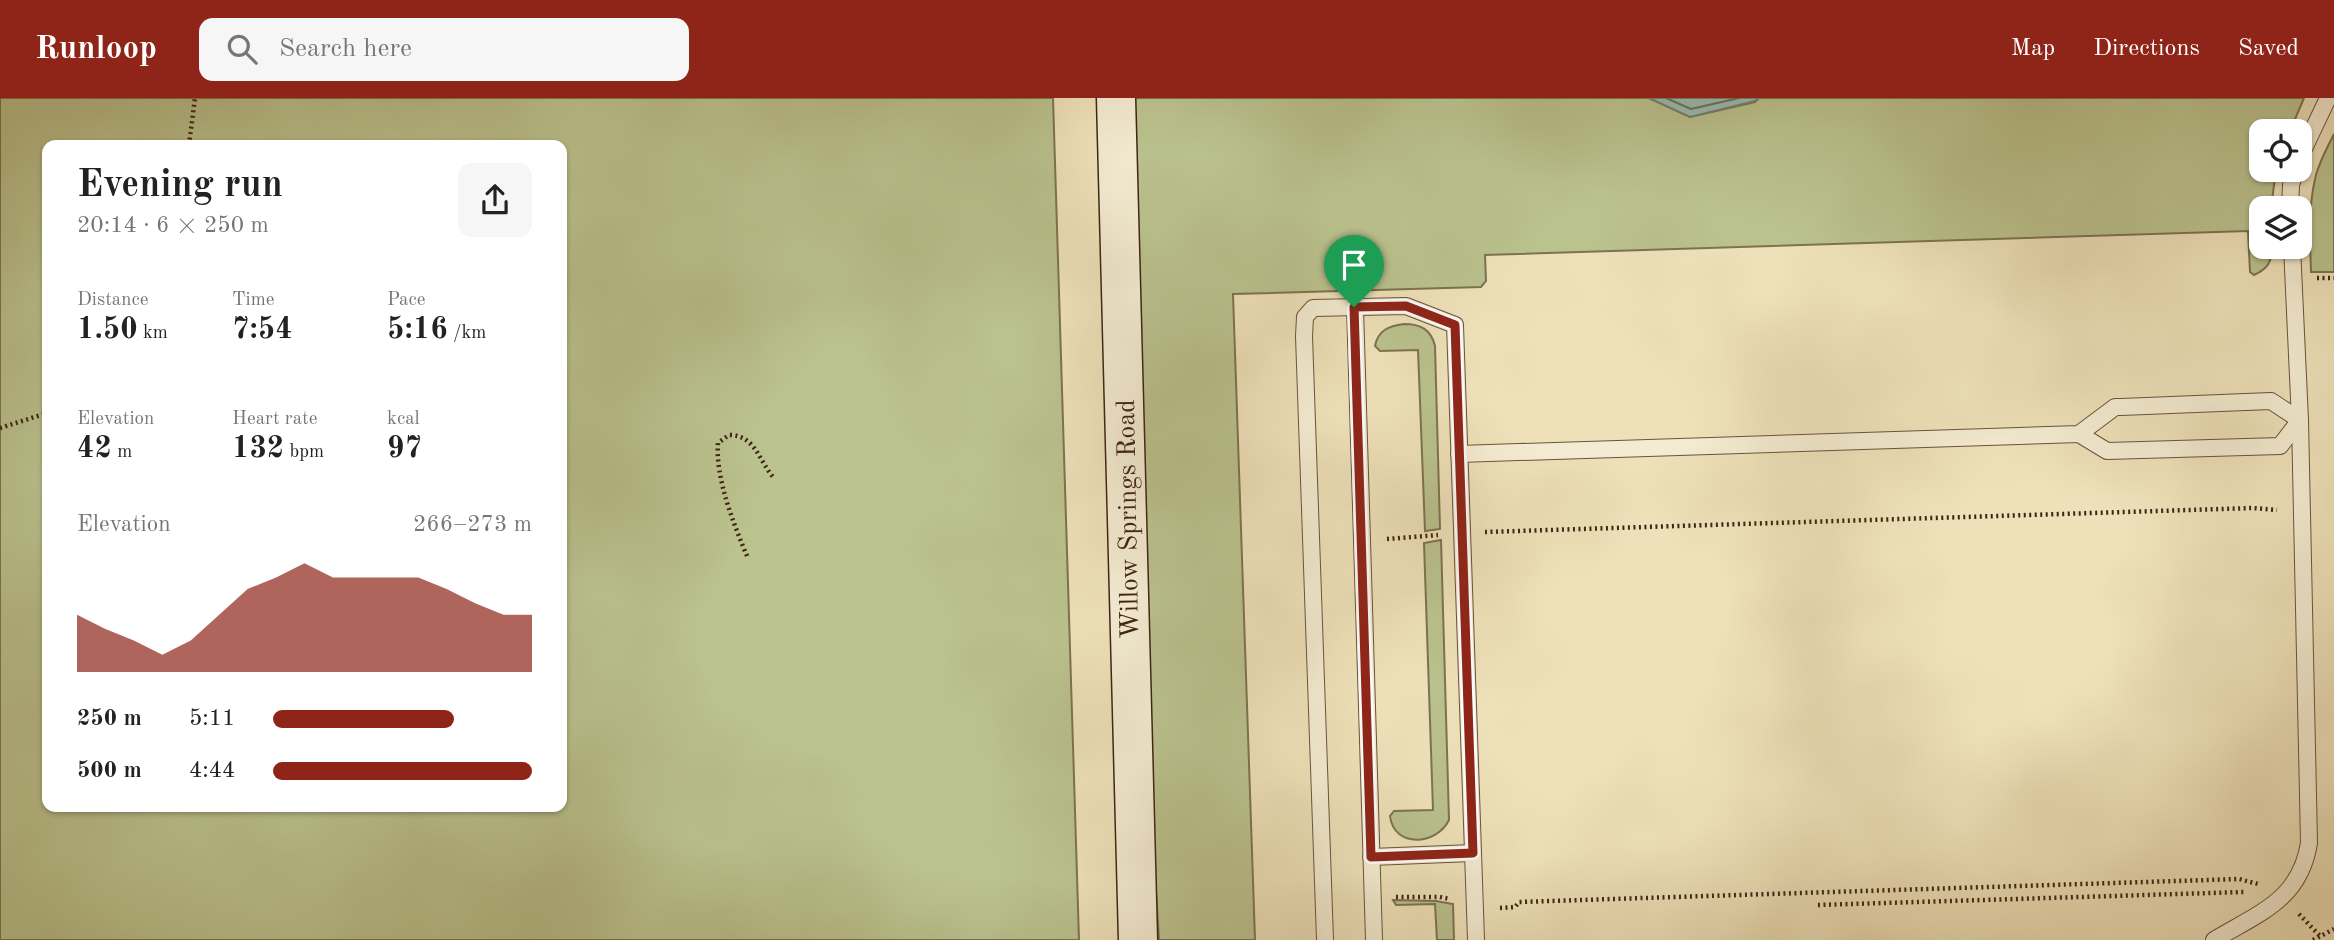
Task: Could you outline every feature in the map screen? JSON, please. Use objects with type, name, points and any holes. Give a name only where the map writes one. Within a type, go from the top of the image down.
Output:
[{"type":"main road","name":"Willow Springs Road","points":[[1116,98],[1138,940]]},
{"type":"lane","points":[[2312,132],[2328,98]]},
{"type":"lane","points":[[2214,940],[2280,900],[2294,886],[2302,872],[2309,843],[2300,420],[2293,259]]},
{"type":"lane","points":[[1325,940],[1305,317],[1313,309],[1406,306],[1455,325],[1476,940]]},
{"type":"lane","points":[[1354,307],[1374,940]]},
{"type":"lane","points":[[2078,434],[2115,407],[2271,401],[2300,420]]},
{"type":"lane","points":[[1459,454],[2078,434],[2107,451],[2280,446],[2300,420]]},
{"type":"lane","points":[[1371,857],[1473,853]]},
{"type":"path","points":[[190,140],[195,98]]},
{"type":"path","points":[[2313,278],[2334,278]]},
{"type":"path","points":[[0,428],[42,415]]},
{"type":"path","points":[[747,556],[735,527],[720,472],[718,443],[729,435],[743,437],[757,450],[774,478]]},
{"type":"path","points":[[1399,539],[1462,533],[2253,508],[2302,511]]},
{"type":"path","points":[[1393,897],[1440,897],[1492,908],[1515,907],[1519,902],[2239,879],[2257,883],[2262,887],[2256,892],[1818,905]]},
{"type":"path","points":[[2280,900],[2301,915],[2320,936]]},
{"type":"path","points":[[2313,940],[2334,929]]},
{"type":"green space","points":[[0,98],[1053,98],[1079,940],[0,940]]},
{"type":"green space","points":[[1132,98],[1649,98],[1690,117],[1755,102],[1759,98],[2304,98],[2295,119],[2249,119],[2249,182],[2274,182],[2273,196],[2249,196],[2249,252],[2248,231],[1485,255],[1486,281],[1481,287],[1233,294],[1255,940],[1159,940],[1150,789]]},
{"type":"green space","points":[[2334,134],[2334,272],[2311,272],[2312,196],[2323,156]]},
{"type":"green space","points":[[2249,259],[2270,259],[2262,270],[2254,275],[2250,272]]},
{"type":"green space","points":[[1404,324],[1424,329],[1431,335],[1435,346],[1440,529],[1425,531],[1418,350],[1380,351],[1375,346],[1385,330]]},
{"type":"green space","points":[[1441,540],[1449,820],[1435,835],[1416,840],[1399,834],[1393,827],[1390,816],[1394,811],[1433,810],[1424,543]]},
{"type":"green space","points":[[1393,900],[1453,904],[1454,940],[1437,940],[1435,904],[1396,905]]},
{"type":"water","points":[[1649,98],[1759,98],[1690,117]]},
{"type":"route","points":[[1406,306],[1455,325],[1473,853],[1371,857],[1354,307],[1406,306]]}]
